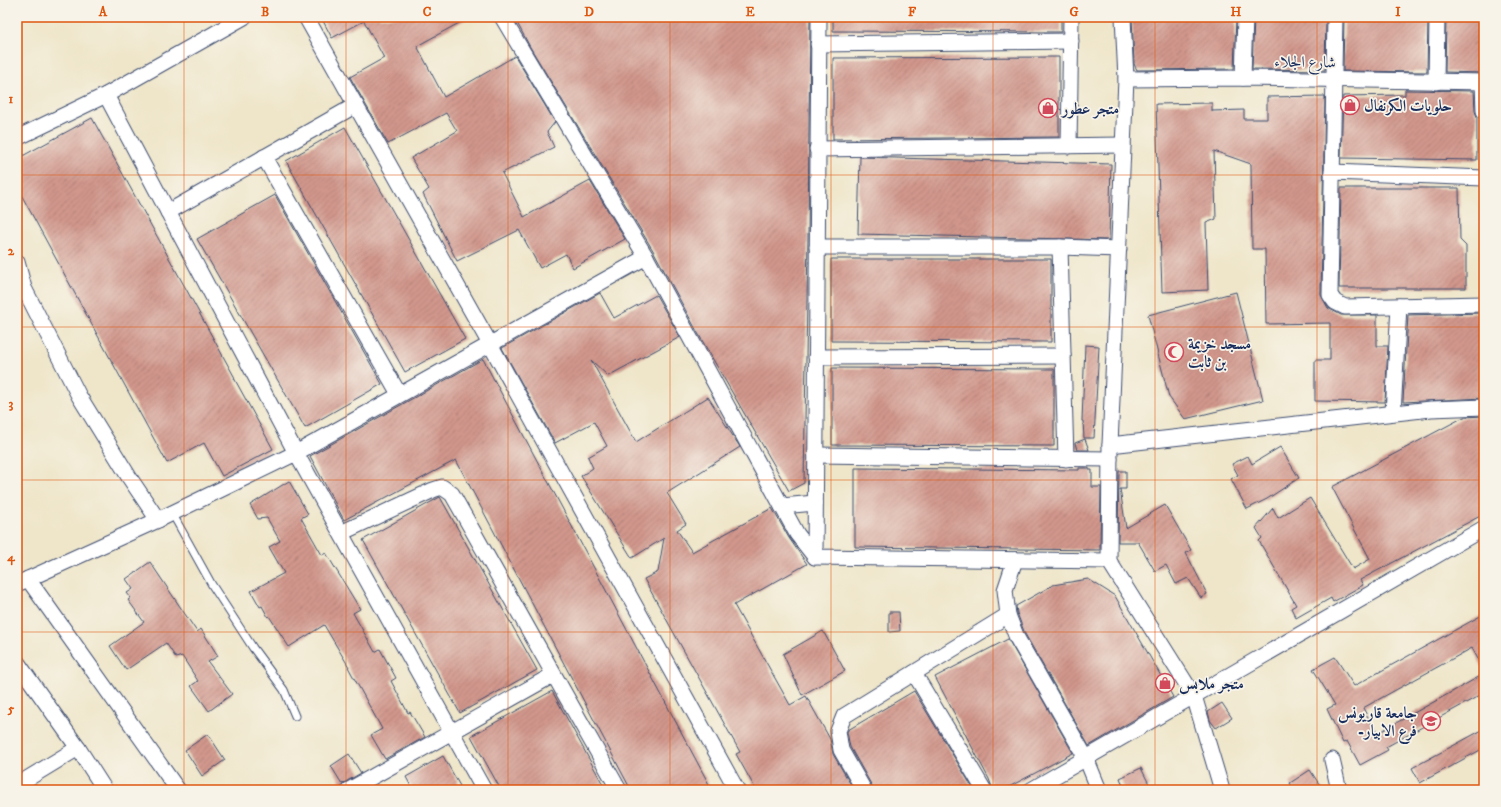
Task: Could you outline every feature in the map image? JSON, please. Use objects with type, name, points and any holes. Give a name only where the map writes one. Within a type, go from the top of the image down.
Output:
[{"type":"street","points":[[17,138],[106,96],[244,17]]},
{"type":"street","points":[[306,17],[490,344],[737,790]]},
{"type":"street","points":[[502,17],[646,257],[797,534],[815,557]]},
{"type":"street","points":[[815,557],[819,17]]},
{"type":"street","points":[[1069,146],[1071,17]]},
{"type":"street","points":[[1124,17],[1126,79],[1110,452],[1109,561],[1194,696],[1222,790]]},
{"type":"street","points":[[1244,78],[1245,17]]},
{"type":"street","points":[[1335,17],[1330,295],[1335,302],[1345,307],[1484,304]]},
{"type":"street","points":[[1436,82],[1437,17]]},
{"type":"street","points":[[818,44],[1070,41]]},
{"type":"street","name":"شارع الجلاء","points":[[1126,79],[1244,78],[1484,82]]},
{"type":"street","points":[[1484,82],[1484,111]]},
{"type":"street","points":[[106,96],[296,453],[484,790]]},
{"type":"street","points":[[168,212],[356,105]]},
{"type":"street","points":[[817,148],[1123,145]]},
{"type":"street","points":[[264,157],[399,394]]},
{"type":"street","points":[[1332,172],[1484,178]]},
{"type":"street","points":[[817,247],[1060,247],[1119,249]]},
{"type":"street","points":[[1060,247],[1066,459]]},
{"type":"street","points":[[178,790],[22,582],[158,520],[296,453],[646,257]]},
{"type":"street","points":[[17,262],[24,288],[79,396],[129,478],[158,520]]},
{"type":"street","points":[[1393,413],[1399,306]]},
{"type":"street","points":[[816,357],[1063,356]]},
{"type":"street","points":[[816,456],[1066,459],[1393,413],[1431,409],[1484,407]]},
{"type":"street","points":[[341,533],[433,490],[442,487],[452,494],[619,790]]},
{"type":"street","points":[[782,506],[815,503]]},
{"type":"street","points":[[1030,790],[1484,528]]},
{"type":"street","points":[[815,557],[1109,561]]},
{"type":"street","points":[[1015,560],[1005,590],[1008,615],[1017,638],[1086,758],[1099,790]]},
{"type":"street","points":[[864,790],[841,750],[838,731],[844,716],[1008,615]]},
{"type":"street","points":[[17,662],[78,748],[105,790]]},
{"type":"street","points":[[914,673],[984,790]]},
{"type":"street","points":[[349,790],[553,675]]},
{"type":"street","points":[[17,786],[78,748]]},
{"type":"street","points":[[1332,760],[1339,790]]},
{"type":"lane","points":[[172,513],[212,584],[253,648],[284,690],[295,716]]},
{"type":"building","points":[[321,17],[470,17],[417,46],[444,97],[515,56],[555,122],[547,132],[554,147],[502,173],[524,217],[590,181],[625,239],[573,268],[566,254],[540,268],[519,230],[457,261],[423,194],[429,189],[411,158],[457,131],[446,113],[388,144],[350,77],[384,58],[364,21],[332,38]]},
{"type":"building","points":[[514,17],[810,17],[804,483],[789,491],[699,335],[654,252],[530,47]]},
{"type":"building","points":[[833,17],[1061,17],[1061,32],[833,31]]},
{"type":"building","points":[[1132,17],[1236,17],[1234,69],[1137,70],[1134,64]]},
{"type":"building","points":[[1254,17],[1326,17],[1325,70],[1252,69]]},
{"type":"building","points":[[1344,17],[1428,17],[1427,72],[1343,71]]},
{"type":"building","points":[[1446,17],[1484,17],[1484,73],[1445,72]]},
{"type":"building","points":[[1059,57],[1059,137],[833,139],[833,58]]},
{"type":"building","points":[[1405,90],[1474,91],[1475,111],[1477,117],[1477,160],[1341,158],[1343,96],[1405,95]]},
{"type":"building","points":[[1325,96],[1321,295],[1328,308],[1341,315],[1377,315],[1377,346],[1388,346],[1385,402],[1315,401],[1315,360],[1330,360],[1330,323],[1266,324],[1265,249],[1252,249],[1251,164],[1214,151],[1216,219],[1206,223],[1208,290],[1162,292],[1156,104],[1212,103],[1212,111],[1244,110],[1244,119],[1267,119],[1267,97]]},
{"type":"building","points":[[92,118],[273,449],[222,476],[204,443],[167,463],[17,187],[17,159]]},
{"type":"building","points":[[345,127],[465,339],[405,372],[286,161]]},
{"type":"building","points":[[860,157],[1111,164],[1109,240],[858,234]]},
{"type":"building","points":[[1341,188],[1459,188],[1460,240],[1466,246],[1466,288],[1339,288]]},
{"type":"building","points":[[275,195],[382,384],[305,428],[197,239]]},
{"type":"building","points":[[831,259],[1051,259],[1051,342],[831,341]]},
{"type":"building","points":[[1236,292],[1263,400],[1185,419],[1169,397],[1148,315]]},
{"type":"building","points":[[600,293],[614,318],[656,295],[680,337],[608,376],[591,360],[636,442],[708,397],[740,447],[667,493],[686,524],[677,530],[692,552],[772,508],[789,538],[807,564],[734,605],[790,705],[806,696],[830,739],[833,754],[854,790],[756,790],[736,754],[740,752],[644,579],[658,572],[664,538],[632,558],[581,476],[593,468],[588,457],[607,446],[594,422],[555,443],[502,348]]},
{"type":"building","points":[[1484,313],[1484,398],[1403,402],[1408,315]]},
{"type":"building","points":[[1085,345],[1099,346],[1094,438],[1084,438],[1082,421]]},
{"type":"building","points":[[483,359],[712,790],[631,790],[456,460],[344,520],[310,456]]},
{"type":"building","points":[[832,368],[1054,369],[1054,446],[832,445]]},
{"type":"building","points":[[1484,416],[1484,514],[1360,580],[1363,585],[1333,602],[1331,598],[1296,618],[1291,608],[1296,605],[1259,541],[1262,538],[1256,528],[1273,508],[1278,518],[1310,498],[1353,569],[1370,559],[1332,487],[1464,417]]},
{"type":"building","points":[[1085,439],[1089,450],[1077,450],[1075,443]]},
{"type":"building","points":[[1280,447],[1299,478],[1267,499],[1247,509],[1231,479],[1238,475],[1232,464],[1248,456],[1252,464]]},
{"type":"building","points":[[855,468],[1079,470],[1079,468],[1089,468],[1089,470],[1092,470],[1092,487],[1101,487],[1100,550],[855,547]]},
{"type":"building","points":[[1119,471],[1126,471],[1126,489],[1120,489],[1126,528],[1165,505],[1191,550],[1186,553],[1207,594],[1201,598],[1188,578],[1176,584],[1166,565],[1155,571],[1138,542],[1118,542]]},
{"type":"building","points":[[289,481],[308,514],[301,518],[322,555],[326,553],[360,609],[353,613],[375,652],[380,649],[396,678],[391,681],[408,713],[410,712],[425,737],[385,759],[371,735],[382,729],[349,667],[324,625],[289,647],[262,606],[260,607],[251,591],[284,573],[269,547],[280,541],[267,518],[258,519],[250,505]]},
{"type":"building","points":[[440,497],[537,670],[460,713],[363,540]]},
{"type":"building","points":[[150,562],[197,632],[201,629],[218,656],[208,662],[232,694],[209,711],[191,686],[198,681],[182,656],[176,658],[166,643],[126,670],[110,646],[144,622],[128,600],[131,598],[127,593],[133,589],[126,579]]},
{"type":"building","points":[[1088,579],[1115,596],[1173,697],[1089,746],[1025,634],[1016,606],[1053,585]]},
{"type":"building","points":[[889,612],[899,612],[900,631],[889,632]]},
{"type":"building","points":[[1484,614],[1484,670],[1472,648],[1363,708],[1378,733],[1484,674],[1484,693],[1386,747],[1388,750],[1360,765],[1347,741],[1343,743],[1327,709],[1335,705],[1313,669],[1335,657],[1354,686]]},
{"type":"building","points":[[823,631],[845,671],[802,695],[783,654]]},
{"type":"building","points":[[1008,639],[1073,753],[1003,790],[993,790],[989,779],[935,677]]},
{"type":"building","points":[[552,691],[606,790],[501,790],[471,736]]},
{"type":"building","points":[[914,691],[974,790],[873,790],[850,747],[847,732]]},
{"type":"building","points":[[1222,703],[1232,718],[1216,728],[1210,720],[1208,712]]},
{"type":"building","points":[[1484,729],[1484,748],[1420,783],[1412,768]]},
{"type":"building","points":[[208,734],[225,760],[202,776],[185,750]]},
{"type":"building","points":[[349,754],[361,773],[342,784],[331,766]]},
{"type":"building","points":[[443,756],[460,786],[454,790],[413,790],[406,777]]},
{"type":"building","points":[[1141,768],[1150,786],[1143,790],[1125,790],[1120,778]]},
{"type":"building","points":[[1310,770],[1323,790],[1294,790],[1290,783]]},
{"type":"place","name":"حلويات الكرنفال","points":[[1350,105]]},
{"type":"place","name":"متجر عطور","points":[[1048,108]]},
{"type":"place","name":"مسجد خزيمة بن ثابت","points":[[1174,352]]},
{"type":"place","name":"متجر ملابس","points":[[1165,683]]},
{"type":"place","name":"جامعة قاريونس -فرع الابيار","points":[[1431,721]]}]
